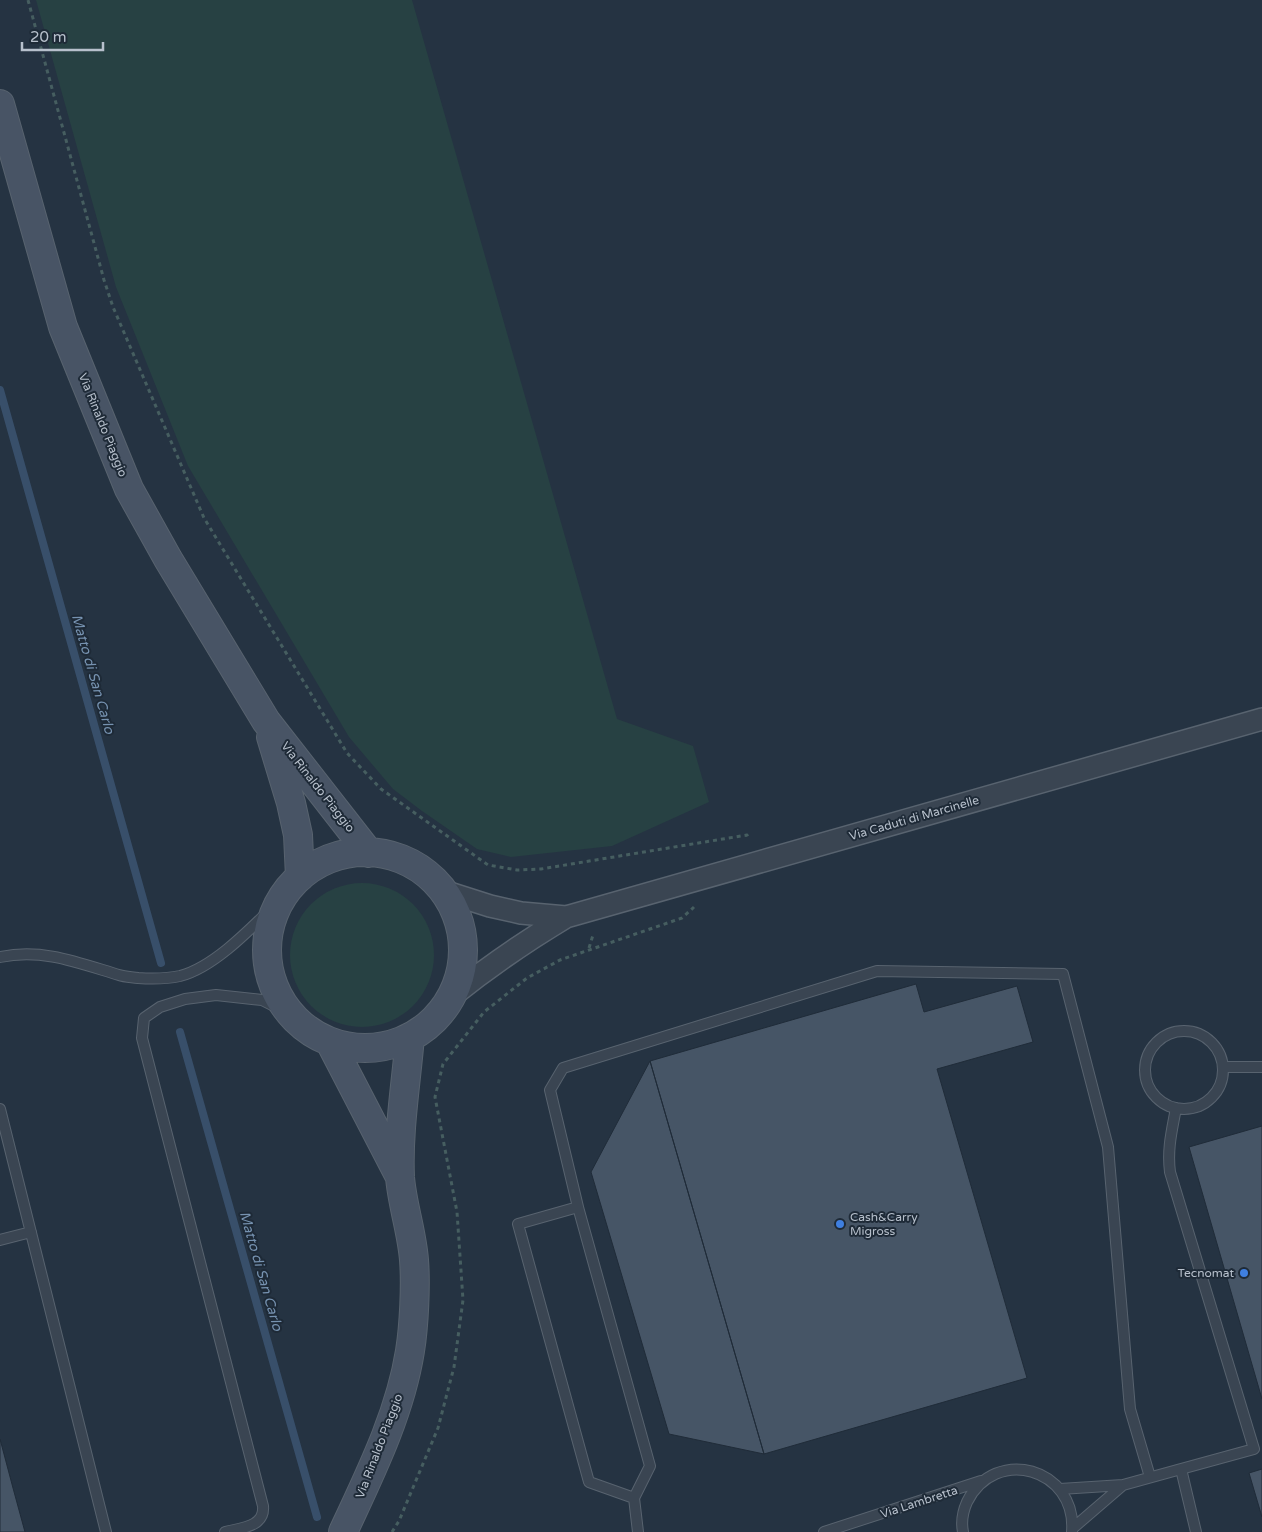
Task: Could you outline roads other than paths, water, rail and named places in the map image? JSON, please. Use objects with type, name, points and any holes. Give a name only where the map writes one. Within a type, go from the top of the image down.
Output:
[{"type":"street","name":"Via Rinaldo Piaggio","points":[[0,104],[63,326],[129,489],[168,560],[266,721],[369,852]]},
{"type":"street","name":"Via Caduti di Marcinelle","points":[[452,996],[483,971],[566,917],[1262,718]]},
{"type":"street","name":"Via Rinaldo Piaggio","points":[[266,721],[292,804],[298,835],[300,877]]},
{"type":"street","points":[[369,852],[390,856],[410,864],[428,875],[443,891],[456,912],[462,936],[463,961],[461,973],[452,996],[434,1020],[410,1037],[388,1046],[353,1048],[330,1042],[308,1030],[290,1014],[280,1000],[272,983],[268,966],[267,948],[274,914],[282,898],[300,877],[315,866],[332,858],[369,852]]},
{"type":"street","name":"Via Caduti di Marcinelle","points":[[443,891],[490,906],[521,913],[566,917]]},
{"type":"street","name":"Via Rinaldo Piaggio","points":[[343,1532],[385,1436],[399,1397],[410,1350],[414,1297],[414,1260],[400,1178],[403,1104],[410,1037]]},
{"type":"street","name":"Via Rinaldo Piaggio","points":[[330,1042],[400,1178]]},
{"type":"lane","points":[[0,957],[18,953],[51,956],[91,965],[122,976],[154,979],[181,976],[211,962],[248,931],[282,898]]},
{"type":"lane","points":[[638,1532],[634,1498],[650,1466],[578,1207],[550,1090],[563,1068],[877,971],[1063,974],[1108,1147],[1130,1409],[1150,1477]]},
{"type":"lane","points":[[225,1532],[254,1524],[262,1517],[263,1506],[142,1038],[144,1018],[160,1007],[185,999],[216,995],[262,1000],[290,1014]]},
{"type":"lane","points":[[1181,1031],[1194,1032],[1214,1045],[1220,1055],[1223,1067],[1222,1079],[1218,1090],[1210,1100],[1200,1106],[1188,1109],[1176,1108],[1164,1103],[1155,1096],[1148,1085],[1146,1061],[1151,1050],[1159,1040],[1169,1034],[1181,1031]]},
{"type":"lane","points":[[1223,1067],[1262,1067]]},
{"type":"lane","points":[[1060,1489],[1123,1485],[1254,1449],[1170,1172],[1168,1146],[1176,1108]]},
{"type":"lane","points":[[0,1109],[106,1532]]},
{"type":"lane","points":[[578,1207],[518,1224],[589,1482],[634,1498]]},
{"type":"lane","points":[[0,1240],[31,1232]]},
{"type":"lane","name":"Via Lambretta","points":[[824,1532],[985,1480],[1000,1472],[1016,1469],[1032,1471],[1047,1478],[1060,1489],[1069,1504],[1073,1521],[1072,1530]]},
{"type":"lane","points":[[1182,1469],[1196,1532]]},
{"type":"lane","name":"Via Lambretta","points":[[962,1532],[964,1509],[972,1492],[985,1480]]},
{"type":"lane","points":[[1072,1530],[1123,1485]]},
{"type":"waterway","name":"Matto di San Carlo","points":[[0,390],[161,963]]},
{"type":"waterway","name":"Matto di San Carlo","points":[[180,1032],[317,1517]]},
{"type":"place","name":"Cash&Carry Migross","points":[[840,1224]]},
{"type":"place","name":"Tecnomat","points":[[1244,1273]]}]
